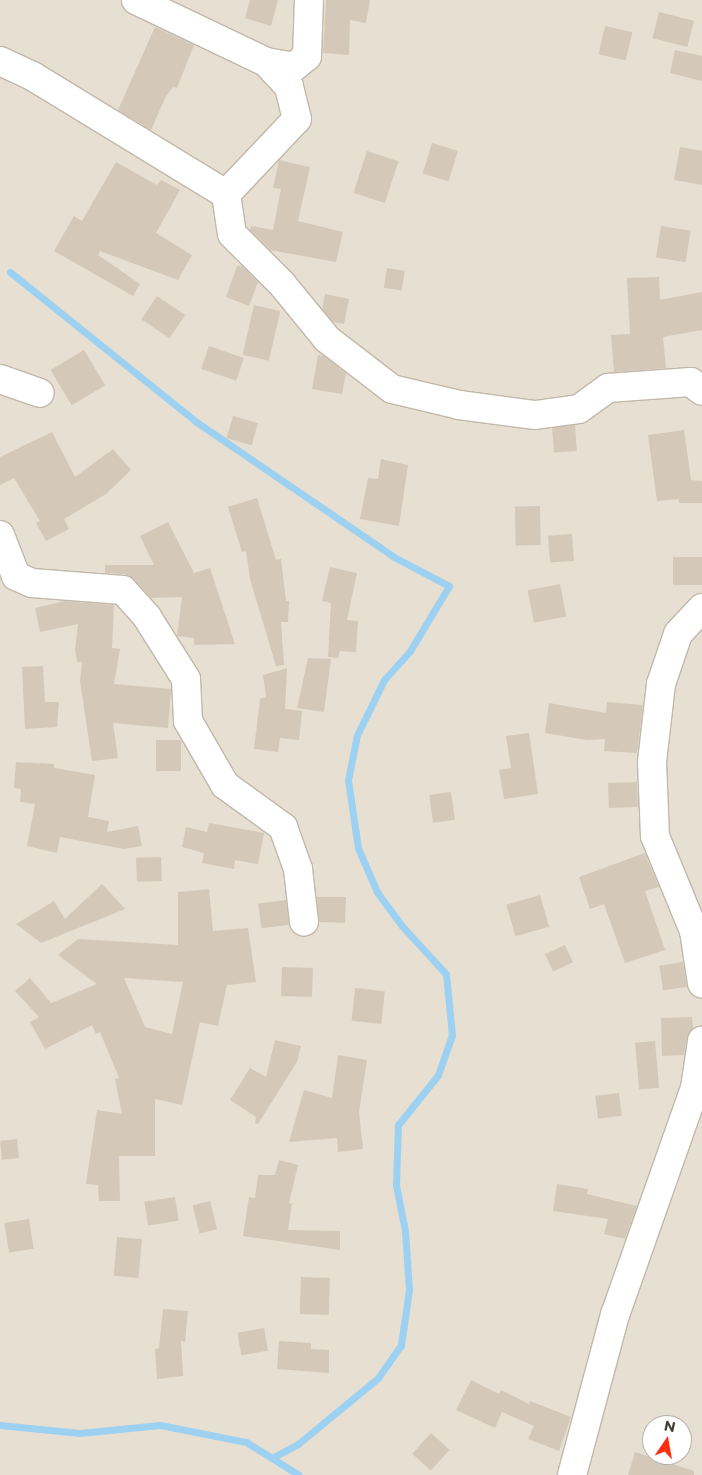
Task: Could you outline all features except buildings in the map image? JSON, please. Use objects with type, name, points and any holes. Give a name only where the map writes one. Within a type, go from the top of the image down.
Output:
[{"type":"street","points":[[136,0],[266,62],[294,67],[307,56],[309,0]]},
{"type":"street","points":[[0,60],[34,77],[226,194]]},
{"type":"street","points":[[226,194],[297,119],[289,86],[266,62]]},
{"type":"street","points":[[226,194],[232,234],[282,284],[327,339],[392,389],[459,405],[534,415],[578,408],[608,388],[691,382],[702,391]]},
{"type":"street","points":[[0,380],[40,393]]},
{"type":"street","points":[[0,535],[16,576],[32,582],[123,590],[148,617],[186,679],[188,721],[225,785],[282,827],[298,869],[304,922]]},
{"type":"street","points":[[702,608],[678,634],[661,684],[652,762],[655,836],[694,931],[702,982]]},
{"type":"street","points":[[572,1475],[615,1315],[695,1088],[702,1041]]},
{"type":"shaded area","points":[[0,0],[702,0],[702,1475],[0,1475]]},
{"type":"waterway","points":[[10,272],[195,421],[394,557],[449,586],[410,651],[384,680],[357,735],[348,780],[358,848],[377,892],[402,926],[446,974],[452,1035],[438,1075],[398,1125],[396,1185],[405,1231],[409,1290],[401,1345],[378,1378],[298,1444],[272,1458]]},
{"type":"waterway","points":[[0,1425],[80,1433],[160,1425],[246,1442],[299,1475]]}]
